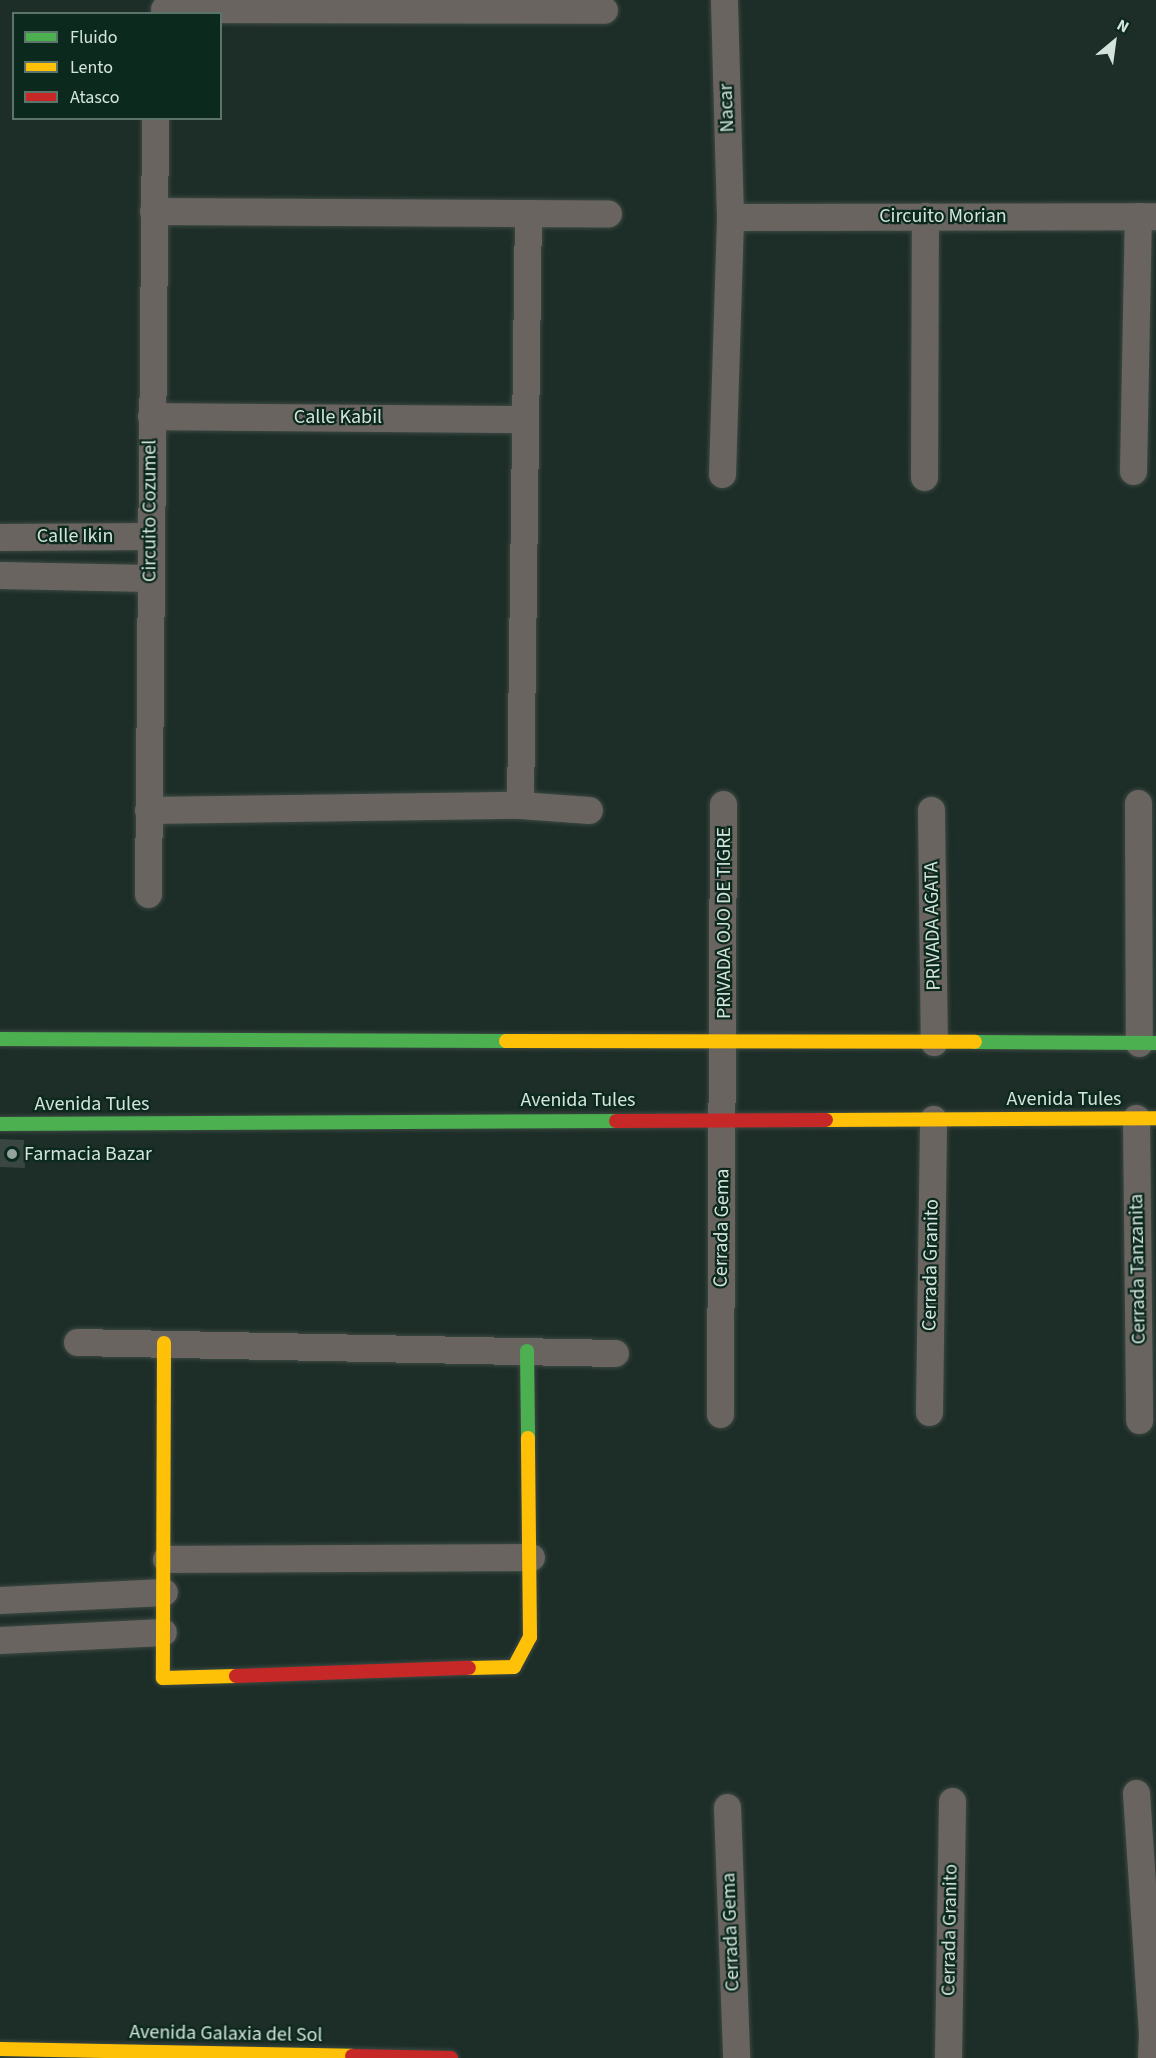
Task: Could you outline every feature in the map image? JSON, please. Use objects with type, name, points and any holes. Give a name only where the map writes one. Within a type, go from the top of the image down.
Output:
[{"type":"main road","points":[[0,1040],[1148,1042]]},
{"type":"main road","name":"Avenida Tules","points":[[0,1124],[1146,1118]]},
{"type":"main road","points":[[164,1343],[166,1559],[163,1678],[514,1667],[530,1637],[531,1557],[527,1350]]},
{"type":"main road","name":"Avenida Galaxia del Sol","points":[[1,2047],[451,2058]]},
{"type":"street","name":"Nacar","points":[[723,0],[730,217],[723,474]]},
{"type":"street","points":[[165,8],[524,4],[604,10]]},
{"type":"street","name":"Circuito Cozumel","points":[[148,894],[155,120]]},
{"type":"street","points":[[153,211],[608,213]]},
{"type":"street","points":[[520,805],[528,213]]},
{"type":"street","points":[[924,477],[925,216]]},
{"type":"street","name":"Circuito Morian","points":[[730,217],[1147,216]]},
{"type":"street","points":[[1133,471],[1147,216]]},
{"type":"street","name":"Calle Kabil","points":[[151,416],[525,418]]},
{"type":"street","name":"Calle Ikin","points":[[0,537],[150,536]]},
{"type":"street","name":"Calle Ikin","points":[[0,575],[150,578]]},
{"type":"street","points":[[1138,803],[1148,1042]]},
{"type":"street","name":"PRIVADA OJO DE TIGRE","points":[[723,804],[724,1041]]},
{"type":"street","points":[[148,810],[520,805],[589,810]]},
{"type":"street","name":"PRIVADA AGATA","points":[[931,810],[934,1042]]},
{"type":"street","name":"Cerrada Gema","points":[[720,1414],[724,1041]]},
{"type":"street","name":"Cerrada Tanzanita","points":[[1140,1420],[1146,1118]]},
{"type":"street","name":"Cerrada Granito","points":[[928,1412],[933,1119]]},
{"type":"street","points":[[76,1342],[615,1353]]},
{"type":"street","points":[[166,1559],[531,1557]]},
{"type":"street","points":[[0,1600],[164,1592]]},
{"type":"street","points":[[0,1640],[163,1632]]},
{"type":"street","points":[[1136,1793],[1152,2031],[1151,2058]]},
{"type":"street","name":"Cerrada Granito","points":[[948,2058],[952,1801]]},
{"type":"street","name":"Cerrada Gema","points":[[727,1807],[736,2058]]},
{"type":"building","name":"Farmacia Bazar","points":[[0,1139],[24,1140],[25,1168],[0,1167]]},
{"type":"traffic: fast","points":[[0,1039],[506,1041]]},
{"type":"traffic: fast","points":[[975,1042],[1156,1043]]},
{"type":"traffic: fast","points":[[0,1124],[616,1121]]},
{"type":"traffic: fast","points":[[527,1351],[528,1438]]},
{"type":"traffic: slow","points":[[506,1041],[975,1042]]},
{"type":"traffic: slow","points":[[826,1120],[1156,1118]]},
{"type":"traffic: slow","points":[[164,1343],[163,1678],[236,1676]]},
{"type":"traffic: slow","points":[[469,1668],[514,1667],[530,1637],[528,1438]]},
{"type":"traffic: slow","points":[[0,2049],[352,2056]]},
{"type":"traffic: jam","points":[[616,1121],[826,1120]]},
{"type":"traffic: jam","points":[[236,1676],[469,1668]]},
{"type":"traffic: jam","points":[[352,2056],[451,2058]]},
{"type":"place","name":"Farmacia Bazar","points":[[12,1154]]}]
